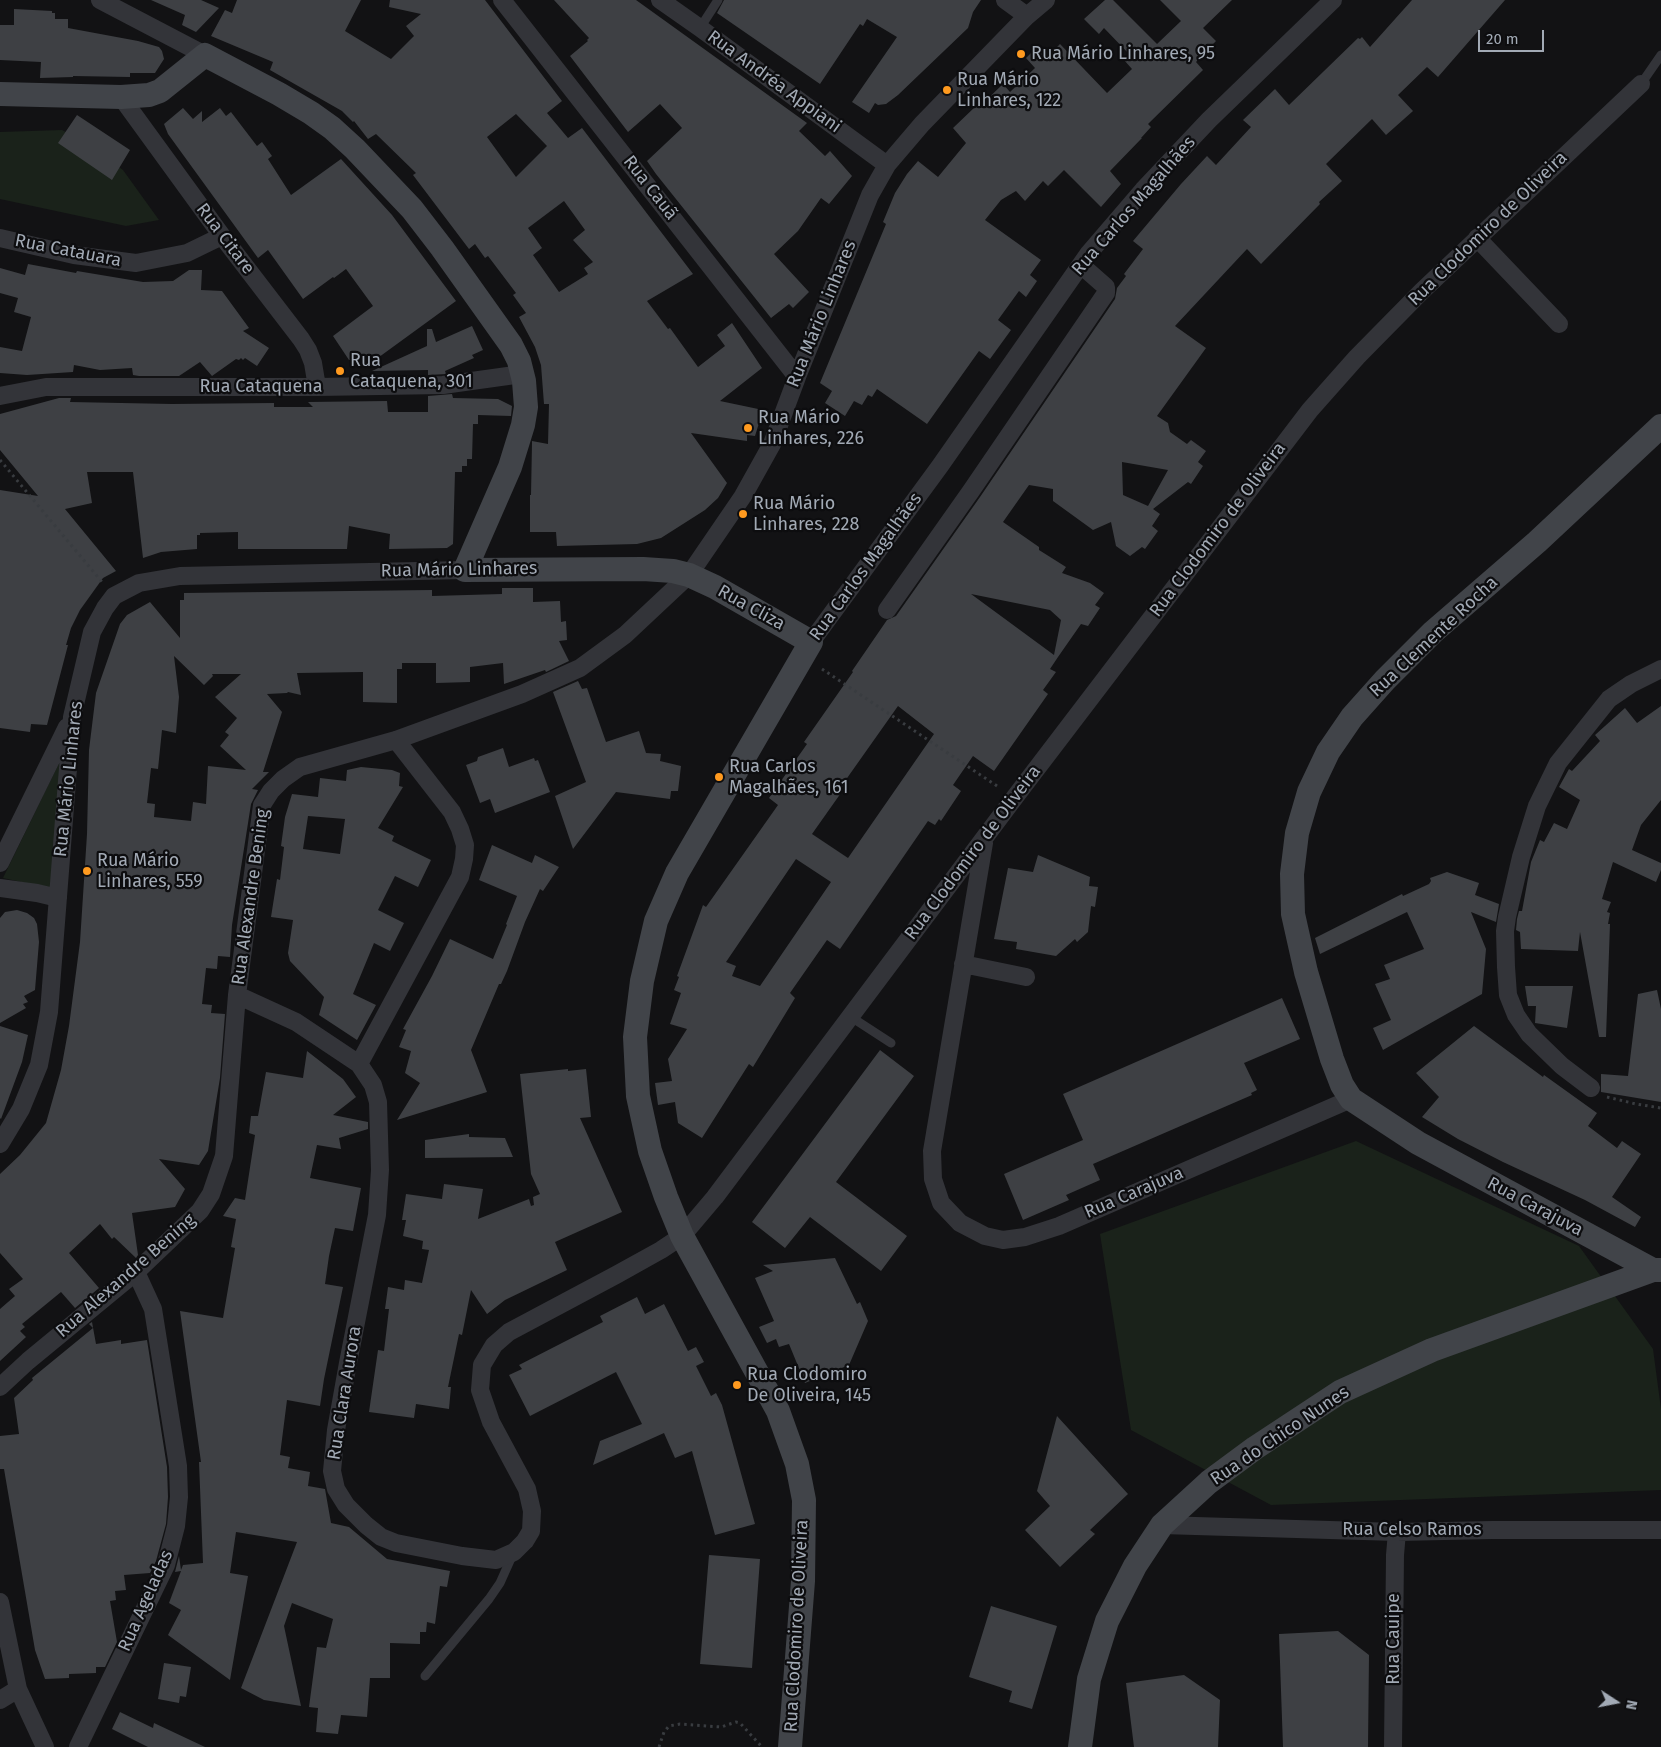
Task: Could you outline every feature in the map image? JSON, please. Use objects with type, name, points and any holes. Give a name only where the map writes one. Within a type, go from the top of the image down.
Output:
[{"type":"street","points":[[100,0],[279,94],[332,128],[386,180],[412,209],[511,345],[519,361],[522,374],[526,407],[523,425],[510,467],[465,570]]},
{"type":"street","name":"Rua Cauã","points":[[502,0],[797,377]]},
{"type":"street","name":"Rua Andréa Appiani","points":[[660,0],[887,165]]},
{"type":"street","points":[[1005,0],[1027,16]]},
{"type":"street","name":"Rua Mário Linhares","points":[[0,1144],[21,1109],[39,1065],[49,1012],[72,717],[92,632],[104,608],[114,596],[139,583],[180,576],[465,570],[643,569],[672,571],[689,575],[743,496],[767,453],[870,196],[887,165],[922,124],[1027,16],[1046,0]]},
{"type":"street","name":"Rua Carlos Magalhães","points":[[682,1236],[650,1151],[638,1096],[635,1037],[642,981],[656,921],[677,873],[807,649],[940,466],[1081,265],[1143,190],[1209,120],[1333,0]]},
{"type":"street","points":[[0,94],[121,97],[149,95],[160,91],[205,55]]},
{"type":"street","name":"Rua Clodomiro de Oliveira","points":[[790,1747],[803,1581],[804,1500],[797,1464],[778,1412],[682,1236],[715,1197],[1015,797],[1310,410],[1364,350],[1422,291],[1640,84]]},
{"type":"street","name":"Rua Citare","points":[[121,97],[308,350],[313,363],[317,387]]},
{"type":"street","name":"Rua Catauara","points":[[0,238],[74,255],[136,263],[187,254],[222,236]]},
{"type":"street","points":[[1477,238],[1559,324]]},
{"type":"street","points":[[887,610],[1106,293],[1106,287],[1081,265]]},
{"type":"street","name":"Rua Cataquena","points":[[0,396],[46,387],[443,386],[522,374]]},
{"type":"street","name":"Rua Clemente Rocha","points":[[1350,1099],[1342,1085],[1318,1018],[1296,934],[1293,914],[1292,874],[1297,833],[1309,792],[1328,752],[1352,717],[1385,680],[1434,632],[1537,542],[1661,426]]},
{"type":"street","name":"Rua Cliza","points":[[689,575],[715,587],[807,649]]},
{"type":"street","name":"Rua Alexandre Bening","points":[[0,1387],[28,1361],[136,1272],[200,1211],[211,1194],[224,1156],[237,995],[262,805],[271,791],[283,779],[300,767],[396,740],[522,694],[580,668],[625,635],[689,575]]},
{"type":"street","points":[[1592,1088],[1562,1066],[1529,1034],[1516,1015],[1508,995],[1506,976],[1505,931],[1507,917],[1521,857],[1537,806],[1558,763],[1609,699],[1631,684],[1661,669]]},
{"type":"street","points":[[0,863],[72,717]]},
{"type":"street","points":[[360,1064],[460,877],[464,859],[465,845],[452,812],[396,740]]},
{"type":"street","name":"Rua Carajuva","points":[[984,840],[932,1151],[932,1179],[940,1203],[960,1223],[985,1236],[1003,1240],[1026,1238],[1058,1226],[1350,1099],[1418,1143],[1657,1270]]},
{"type":"street","points":[[0,888],[58,898]]},
{"type":"street","points":[[963,964],[1026,977]]},
{"type":"street","name":"Rua Clara Aurora","points":[[237,995],[296,1022],[360,1064],[374,1085],[378,1102],[380,1170],[377,1215],[333,1452],[332,1471],[336,1490],[346,1506],[366,1525],[381,1536],[396,1543],[462,1556],[496,1560],[514,1552]]},
{"type":"street","points":[[514,1552],[531,1532],[532,1511],[527,1489],[491,1422],[480,1390],[482,1365],[494,1344],[509,1332],[662,1250],[682,1236]]},
{"type":"street","name":"Rua do Chico Nunes","points":[[1080,1747],[1089,1679],[1108,1621],[1135,1566],[1162,1526],[1209,1482],[1255,1448],[1340,1392],[1432,1350],[1657,1270]]},
{"type":"street","name":"Rua Ageladas","points":[[78,1747],[166,1565],[176,1526],[179,1497],[178,1466],[153,1309],[136,1272]]},
{"type":"street","name":"Rua Celso Ramos","points":[[1162,1526],[1397,1532],[1661,1530]]},
{"type":"street","name":"Rua Cauipe","points":[[1393,1747],[1395,1555],[1397,1532]]},
{"type":"street","points":[[0,1602],[18,1689],[45,1747]]},
{"type":"street","points":[[0,1700],[18,1689]]},
{"type":"lane","points":[[700,28],[718,0]]},
{"type":"lane","points":[[1640,84],[1661,55]]},
{"type":"lane","points":[[851,1017],[892,1043]]},
{"type":"lane","points":[[425,1676],[490,1599],[500,1583],[514,1552]]},
{"type":"path","points":[[0,460],[114,596]]},
{"type":"path","points":[[807,649],[1015,797]]},
{"type":"path","points":[[1592,1088],[1607,1097],[1661,1108]]},
{"type":"path","points":[[659,1747],[664,1732],[669,1726],[680,1724],[721,1727],[736,1722],[740,1723],[762,1747]]},
{"type":"shaded area","points":[[62,130],[79,139],[123,170],[159,220],[126,226],[0,199],[0,132]]},
{"type":"shaded area","points":[[60,761],[53,889],[3,878]]},
{"type":"shaded area","points":[[1356,1141],[1579,1246],[1653,1349],[1661,1409],[1661,1490],[1271,1505],[1131,1430],[1100,1234]]},
{"type":"building","points":[[151,0],[201,0],[219,8],[196,32],[182,25],[185,15]]},
{"type":"building","points":[[237,0],[361,0],[345,31],[391,59],[414,36],[406,26],[421,14],[389,7],[390,0],[485,0],[562,101],[547,113],[568,138],[582,128],[693,274],[647,301],[668,329],[670,328],[698,367],[725,346],[717,335],[732,323],[762,368],[720,401],[763,410],[755,436],[747,435],[747,441],[691,433],[727,483],[718,498],[705,510],[661,538],[637,544],[557,546],[556,532],[530,532],[532,441],[548,444],[549,404],[544,404],[541,365],[535,347],[519,317],[526,313],[513,295],[516,293],[488,256],[485,258],[475,244],[469,249],[413,175],[416,173],[376,134],[368,139],[354,121],[342,111],[270,70],[273,62],[211,36],[225,10],[232,13]],"holes":[[[516,114],[547,146],[516,177],[487,137]],[[564,201],[585,230],[573,240],[593,262],[584,268],[588,274],[559,292],[533,255],[542,248],[528,228]]]},
{"type":"building","points":[[554,0],[636,0],[807,123],[799,131],[825,156],[830,151],[852,176],[829,204],[821,198],[798,231],[774,254],[809,292],[793,308],[789,304],[771,318],[656,174],[647,161],[682,128],[660,104],[628,132],[570,56],[589,38]]},
{"type":"building","points":[[724,0],[981,0],[973,12],[968,28],[898,95],[886,104],[878,105],[875,103],[869,113],[852,102],[897,37],[867,19],[863,26],[860,24],[820,84],[717,13]]},
{"type":"building","points":[[1105,0],[1113,0],[1157,44],[1181,21],[1160,0],[1232,0],[1203,28],[1216,41],[1196,62],[1203,70],[1148,124],[1151,127],[1110,171],[1121,184],[1101,207],[1064,170],[1048,186],[1043,181],[1025,201],[1016,191],[1001,200],[985,220],[1041,260],[1030,275],[1037,281],[1026,297],[1019,291],[998,320],[1011,330],[990,359],[979,351],[927,424],[877,389],[872,397],[868,395],[862,405],[854,401],[845,416],[825,403],[832,391],[820,383],[886,224],[883,222],[895,193],[907,174],[918,161],[938,177],[966,143],[953,128],[976,106],[978,108],[1003,84],[1010,92],[1035,68],[1026,58],[1038,46],[1048,56],[1060,44],[1107,93],[1132,69],[1124,60],[1130,55],[1104,28],[1099,34],[1084,19]]},
{"type":"building","points":[[1412,0],[1505,0],[1438,77],[1427,67],[1398,95],[1413,111],[1386,135],[1372,119],[1326,164],[1342,181],[1319,202],[1320,204],[1261,264],[1247,249],[1175,326],[1206,348],[1157,416],[1168,423],[1170,432],[1187,444],[1191,440],[1206,451],[1198,462],[1203,466],[1191,484],[1188,482],[1153,509],[1160,514],[1152,526],[1158,531],[1145,549],[1142,547],[1130,556],[1116,546],[1111,522],[1093,530],[1053,501],[1053,489],[1029,485],[1003,522],[1039,547],[1039,550],[1066,567],[1062,573],[1090,583],[1104,593],[1095,605],[1100,608],[1088,626],[1081,624],[1050,669],[1056,672],[1043,690],[1048,694],[994,771],[973,756],[953,785],[961,791],[941,821],[939,819],[935,825],[928,821],[840,949],[827,940],[790,993],[795,998],[753,1067],[749,1064],[702,1138],[678,1123],[675,1102],[658,1105],[655,1083],[672,1081],[668,1059],[687,1029],[670,1024],[681,993],[674,990],[679,977],[677,976],[703,905],[706,907],[778,805],[769,798],[807,744],[804,742],[887,620],[896,616],[980,497],[1115,299],[1117,288],[1126,276],[1124,274],[1143,249],[1133,241],[1207,156],[1216,165],[1251,127],[1243,120],[1275,89],[1289,105],[1358,38],[1362,37],[1370,47]],"holes":[[[1122,462],[1168,470],[1148,506],[1123,495]],[[971,594],[1050,610],[1061,620],[1054,655]],[[898,706],[934,734],[848,858],[812,834],[848,783],[845,781]],[[796,859],[831,882],[760,986],[732,976],[736,966],[726,962]]]},
{"type":"building","points":[[14,9],[52,11],[52,13],[55,13],[55,19],[68,19],[68,28],[138,41],[159,47],[164,59],[155,73],[130,73],[130,77],[73,76],[40,78],[41,62],[0,60],[0,25],[14,25]]},
{"type":"building","points":[[183,108],[193,119],[202,111],[202,122],[220,108],[226,116],[231,112],[257,146],[262,142],[272,156],[268,159],[291,195],[341,159],[392,215],[456,301],[375,360],[349,360],[333,336],[373,306],[346,269],[303,299],[268,250],[258,258],[168,134],[164,124]]},
{"type":"building","points":[[77,115],[130,150],[112,180],[58,143]]},
{"type":"building","points":[[28,264],[143,282],[173,281],[189,270],[202,270],[201,290],[222,291],[249,328],[243,331],[269,348],[257,366],[245,358],[243,360],[241,358],[239,360],[236,359],[212,376],[200,362],[179,376],[139,376],[133,375],[132,368],[100,370],[74,365],[73,372],[27,375],[0,373],[0,347],[22,351],[31,317],[14,312],[18,298],[0,293],[0,268],[25,275]]},
{"type":"building","points":[[472,326],[483,350],[472,355],[474,358],[445,371],[446,374],[428,375],[428,370],[372,371],[427,346],[427,329],[432,329],[436,342]]},
{"type":"building","points":[[452,394],[453,398],[498,399],[512,406],[511,416],[478,415],[478,424],[473,424],[472,459],[467,459],[467,466],[462,466],[462,472],[455,472],[453,544],[447,548],[389,549],[390,534],[349,526],[347,549],[238,549],[238,532],[200,533],[200,535],[197,535],[197,549],[161,552],[143,558],[133,472],[87,472],[92,503],[65,509],[116,571],[103,578],[80,610],[71,628],[47,725],[31,724],[30,732],[0,728],[0,490],[38,496],[0,450],[0,414],[59,398],[71,398],[70,402],[274,403],[274,407],[313,407],[308,402],[387,401],[388,412],[428,412],[428,396]]},
{"type":"building","points":[[502,588],[533,588],[533,602],[560,601],[561,622],[566,621],[567,640],[559,641],[569,661],[546,672],[545,670],[504,684],[503,663],[470,667],[470,682],[436,683],[436,663],[402,663],[402,669],[397,669],[397,703],[363,702],[363,672],[297,673],[301,695],[288,692],[267,694],[282,712],[263,772],[269,772],[252,789],[258,790],[251,804],[232,925],[230,957],[218,956],[217,969],[206,968],[202,1004],[212,1005],[211,1013],[225,1014],[220,1078],[208,1151],[199,1165],[159,1159],[185,1189],[175,1207],[132,1213],[138,1255],[136,1258],[114,1237],[112,1239],[100,1224],[69,1253],[99,1288],[75,1308],[61,1292],[22,1324],[25,1327],[20,1331],[26,1337],[0,1361],[0,1309],[15,1296],[9,1289],[23,1279],[0,1253],[0,1174],[20,1155],[46,1123],[61,1070],[80,942],[87,834],[89,750],[96,693],[120,624],[127,615],[150,602],[180,638],[180,600],[184,600],[184,593],[432,590],[432,596],[502,594]],"holes":[[[174,656],[204,685],[213,676],[212,674],[241,674],[215,697],[237,718],[225,732],[229,735],[220,746],[246,770],[208,766],[206,804],[193,802],[191,821],[154,817],[155,804],[147,803],[151,768],[158,769],[162,730],[176,733],[179,697]]]},
{"type":"building","points":[[578,681],[582,689],[587,688],[606,742],[639,731],[646,753],[661,754],[660,761],[681,766],[678,791],[671,791],[670,799],[616,792],[573,849],[555,796],[586,782],[553,692]]},
{"type":"building","points":[[1661,706],[1661,800],[1641,825],[1632,850],[1661,863],[1661,870],[1656,882],[1613,862],[1602,899],[1611,902],[1607,912],[1610,913],[1608,924],[1610,924],[1606,1037],[1599,1037],[1580,932],[1578,951],[1521,949],[1520,932],[1516,930],[1517,919],[1519,911],[1522,911],[1531,862],[1540,840],[1544,842],[1554,823],[1567,829],[1580,800],[1559,787],[1569,769],[1572,771],[1600,741],[1595,735],[1625,708],[1637,723]]},
{"type":"building","points":[[503,748],[509,767],[534,758],[535,761],[538,760],[550,792],[495,813],[490,799],[480,803],[466,765],[477,761],[478,757]]},
{"type":"building","points":[[361,767],[392,770],[400,773],[399,786],[403,787],[378,828],[394,836],[392,841],[431,860],[418,887],[395,876],[378,910],[404,923],[390,951],[374,943],[353,994],[376,1005],[357,1040],[319,1015],[324,997],[290,961],[288,953],[293,920],[271,917],[277,879],[280,880],[284,847],[281,846],[285,817],[292,794],[318,797],[320,778],[346,781],[347,770]],"holes":[[[308,816],[345,819],[340,854],[303,849]]]},
{"type":"building","points":[[492,845],[532,863],[535,855],[559,867],[543,891],[540,889],[525,922],[507,971],[501,984],[499,984],[471,1050],[487,1092],[397,1120],[420,1083],[405,1073],[411,1051],[399,1047],[406,1030],[403,1029],[450,939],[493,959],[507,925],[517,896],[479,880]]},
{"type":"building","points":[[1038,855],[1090,877],[1089,886],[1098,887],[1095,907],[1091,906],[1088,932],[1077,942],[1075,939],[1056,956],[1016,949],[1017,942],[994,939],[1008,868],[1033,872]]},
{"type":"building","points":[[1447,872],[1479,883],[1475,895],[1499,904],[1496,922],[1471,912],[1486,949],[1482,994],[1383,1050],[1373,1028],[1391,1020],[1375,984],[1390,979],[1384,965],[1424,949],[1407,912],[1320,954],[1315,938],[1402,894],[1403,896],[1429,884],[1430,878]]},
{"type":"building","points":[[17,910],[27,913],[34,918],[37,924],[39,942],[35,990],[24,996],[28,1002],[23,1004],[26,1008],[0,1023],[0,918],[5,912]]},
{"type":"building","points":[[1525,986],[1573,986],[1567,1028],[1535,1023],[1536,1006],[1528,1006]]},
{"type":"building","points":[[1657,990],[1661,1009],[1661,1102],[1601,1092],[1601,1074],[1628,1076],[1638,994]]},
{"type":"building","points":[[1282,998],[1300,1039],[1244,1063],[1257,1090],[1251,1093],[1252,1095],[1093,1164],[1100,1180],[1066,1195],[1069,1200],[1023,1220],[1004,1174],[1083,1140],[1063,1094]]},
{"type":"building","points":[[0,1026],[28,1035],[22,1062],[1,1119],[0,1118]]},
{"type":"building","points":[[1474,1026],[1543,1077],[1544,1075],[1597,1113],[1588,1126],[1617,1148],[1622,1141],[1641,1154],[1612,1197],[1641,1217],[1635,1227],[1585,1200],[1458,1139],[1422,1117],[1439,1097],[1416,1073]]},
{"type":"building","points":[[880,1050],[914,1076],[836,1182],[907,1236],[881,1271],[810,1217],[785,1248],[752,1222]]},
{"type":"building","points":[[307,1051],[343,1079],[356,1097],[333,1115],[368,1122],[368,1129],[339,1138],[341,1149],[317,1145],[310,1178],[361,1188],[353,1231],[335,1228],[329,1256],[325,1284],[343,1287],[320,1406],[287,1400],[280,1455],[290,1457],[288,1468],[310,1472],[308,1486],[325,1489],[331,1523],[349,1527],[387,1559],[450,1571],[447,1587],[440,1586],[435,1624],[427,1622],[426,1632],[420,1632],[420,1644],[390,1643],[390,1678],[370,1678],[367,1717],[341,1715],[338,1734],[316,1732],[318,1708],[309,1707],[317,1647],[326,1648],[333,1619],[292,1603],[284,1626],[301,1706],[264,1700],[241,1688],[297,1542],[236,1532],[230,1573],[248,1576],[230,1680],[168,1635],[181,1610],[169,1603],[181,1571],[175,1572],[179,1556],[181,1570],[183,1565],[203,1563],[199,1462],[201,1462],[180,1311],[223,1318],[235,1248],[231,1247],[236,1219],[223,1216],[235,1198],[245,1200],[255,1135],[249,1133],[251,1116],[258,1116],[266,1072],[303,1078]]},
{"type":"building","points":[[568,1069],[568,1071],[586,1069],[591,1117],[580,1118],[622,1212],[555,1242],[567,1270],[505,1300],[487,1314],[471,1290],[462,1335],[459,1334],[448,1387],[451,1387],[449,1409],[416,1404],[414,1418],[369,1412],[378,1350],[384,1351],[389,1309],[385,1309],[388,1287],[404,1290],[405,1280],[422,1283],[429,1250],[422,1249],[423,1241],[403,1236],[406,1220],[402,1220],[406,1194],[442,1199],[444,1184],[483,1189],[478,1219],[529,1199],[531,1206],[534,1205],[533,1197],[540,1194],[531,1174],[520,1074]]},
{"type":"building","points":[[469,1134],[469,1137],[505,1138],[513,1157],[425,1158],[425,1140]]},
{"type":"building","points":[[835,1258],[857,1304],[860,1302],[868,1321],[849,1365],[805,1383],[789,1344],[779,1347],[776,1339],[767,1343],[759,1327],[774,1321],[755,1278],[773,1271],[763,1265]]},
{"type":"building","points":[[637,1297],[645,1314],[664,1304],[688,1351],[696,1347],[704,1362],[696,1366],[711,1396],[716,1393],[722,1405],[755,1524],[715,1535],[692,1451],[675,1458],[664,1433],[593,1465],[600,1441],[642,1424],[616,1372],[530,1416],[509,1375],[522,1369],[519,1365],[603,1322],[600,1316]]},
{"type":"building","points":[[92,1322],[96,1344],[121,1340],[121,1344],[147,1340],[167,1467],[168,1497],[166,1524],[156,1561],[150,1573],[124,1575],[126,1590],[115,1591],[116,1600],[110,1601],[117,1642],[105,1667],[96,1667],[96,1673],[69,1674],[69,1678],[45,1679],[35,1650],[4,1469],[0,1469],[0,1436],[19,1434],[14,1398],[33,1380],[32,1378],[93,1328],[89,1324]]},
{"type":"building","points":[[1057,1416],[1128,1494],[1090,1530],[1095,1534],[1060,1567],[1025,1530],[1050,1506],[1037,1491]]},
{"type":"building","points":[[709,1555],[760,1559],[752,1668],[700,1664]]},
{"type":"building","points":[[991,1606],[1057,1626],[1032,1709],[1009,1702],[1012,1691],[969,1677]]},
{"type":"building","points":[[1338,1631],[1369,1655],[1368,1747],[1283,1747],[1279,1634]]},
{"type":"building","points":[[164,1663],[191,1667],[186,1697],[180,1696],[179,1703],[158,1699]]},
{"type":"building","points":[[1184,1675],[1220,1700],[1218,1747],[1134,1747],[1126,1683]]},
{"type":"building","points":[[120,1712],[153,1728],[154,1723],[205,1747],[148,1747],[112,1729]]},
{"type":"place","name":"Rua Mário Linhares, 95","points":[[1021,54]]},
{"type":"place","name":"Rua Mário Linhares, 122","points":[[947,90]]},
{"type":"place","name":"Rua Cataquena, 301","points":[[340,371]]},
{"type":"place","name":"Rua Mário Linhares, 226","points":[[748,428]]},
{"type":"place","name":"Rua Mário Linhares, 228","points":[[743,514]]},
{"type":"place","name":"Rua Carlos Magalhães, 161","points":[[719,777]]},
{"type":"place","name":"Rua Mário Linhares, 559","points":[[87,871]]},
{"type":"place","name":"Rua Clodomiro De Oliveira, 145","points":[[737,1385]]}]
